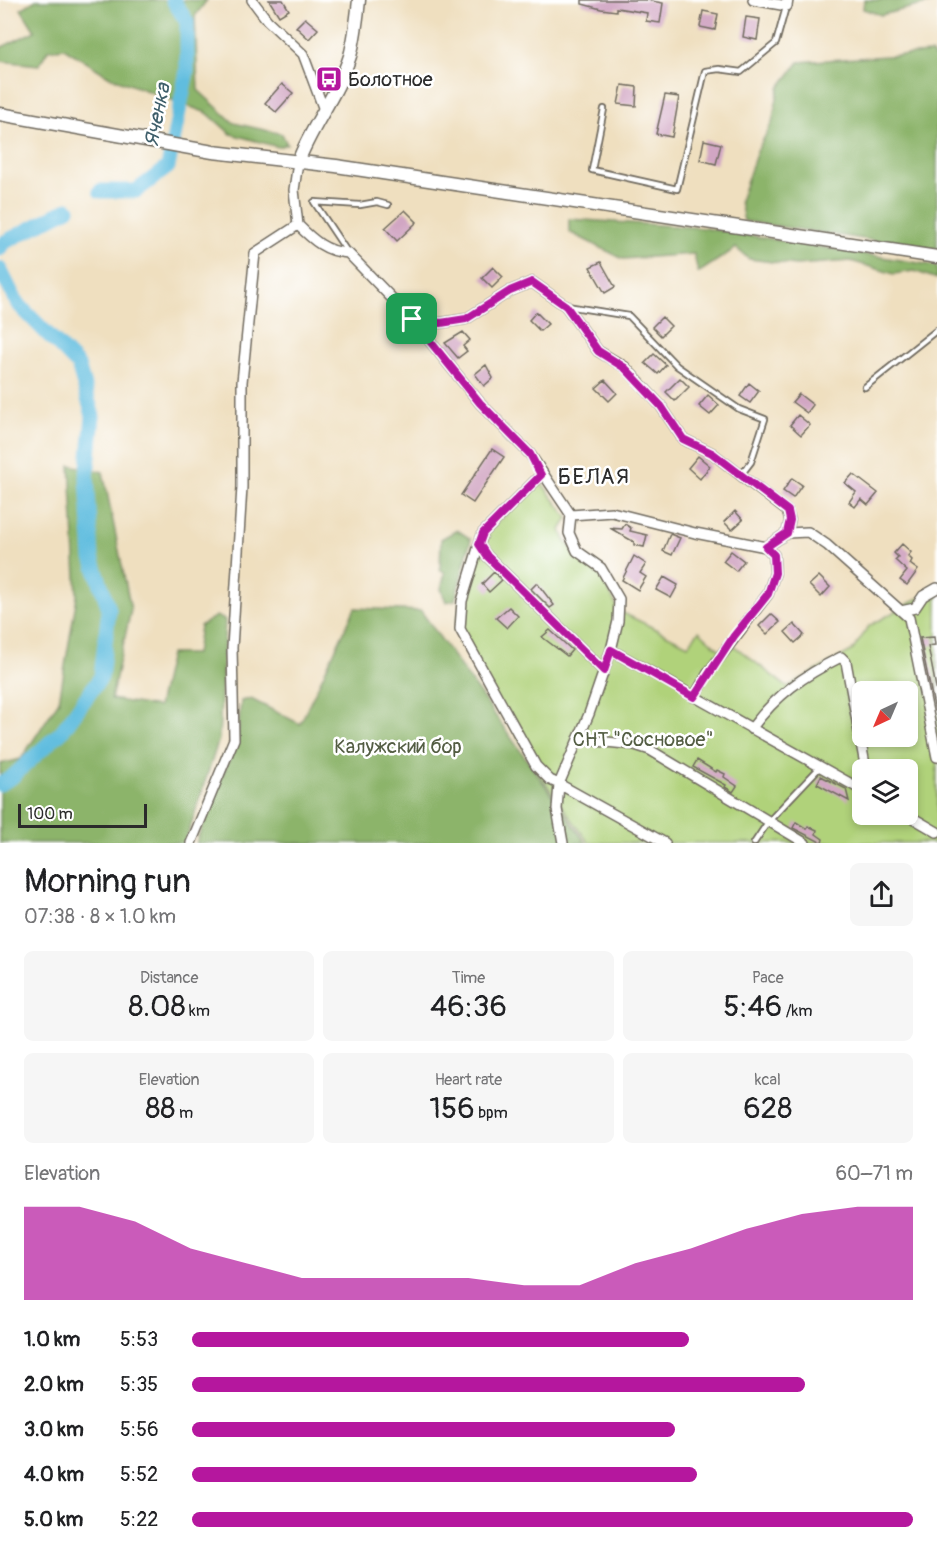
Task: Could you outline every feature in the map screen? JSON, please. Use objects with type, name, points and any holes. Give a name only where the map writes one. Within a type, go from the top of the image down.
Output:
[{"type":"main road","points":[[298,162],[308,135],[324,110],[349,58],[359,0]]},
{"type":"main road","points":[[0,114],[213,152],[336,166],[937,257]]},
{"type":"street","points":[[252,0],[267,20],[303,54],[324,110]]},
{"type":"street","points":[[753,0],[787,3]]},
{"type":"street","points":[[298,162],[294,190],[298,225],[311,238],[333,253],[348,253],[412,319],[480,403],[530,454],[541,475],[571,515],[569,532],[577,551],[600,568],[619,599],[618,621],[611,650],[559,784],[557,809],[563,843]]},
{"type":"street","points":[[191,843],[234,739],[232,648],[242,487],[242,382],[255,253],[298,225]]},
{"type":"street","points":[[412,319],[441,323],[466,319],[510,291],[532,282],[566,306],[598,351],[625,368],[661,406],[683,439],[712,453],[788,511],[790,520],[787,533]]},
{"type":"street","points":[[541,475],[483,533],[462,602],[460,629],[536,766],[550,780],[665,843]]},
{"type":"street","points":[[571,515],[612,512],[695,533],[766,547],[774,555],[775,573],[768,594],[714,663],[694,697]]},
{"type":"street","points":[[766,547],[787,533],[808,532],[828,545],[909,618],[937,758]]},
{"type":"street","points":[[479,544],[487,556],[604,671]]},
{"type":"street","points":[[901,611],[915,608],[923,596],[937,588]]},
{"type":"street","points":[[611,650],[852,785]]},
{"type":"street","points":[[751,729],[773,700],[821,667],[841,657],[846,662],[864,759]]},
{"type":"street","points":[[578,739],[635,745],[650,750],[805,843]]},
{"type":"street","points":[[918,821],[937,832]]},
{"type":"lane","points":[[604,109],[592,170],[677,189],[705,71],[718,69],[741,72],[776,43],[787,3]]},
{"type":"lane","points":[[348,253],[314,202],[360,205],[377,202],[388,205]]},
{"type":"lane","points":[[566,306],[629,316],[677,366],[739,409],[765,419],[751,462],[741,476]]},
{"type":"lane","points":[[865,387],[937,330]]},
{"type":"lane","points":[[754,843],[768,822],[820,767]]},
{"type":"green space","points":[[36,0],[207,0],[195,16],[198,90],[234,123],[282,134],[287,144],[278,147],[231,134],[207,113],[110,77],[64,48],[48,50],[39,65],[0,61],[0,48],[35,31],[21,9]]},
{"type":"green space","points":[[864,0],[931,0],[931,3],[881,15],[863,9]]},
{"type":"green space","points":[[931,53],[937,59],[937,250],[744,221],[740,201],[757,151],[772,123],[779,88],[799,62]]},
{"type":"green space","points":[[569,219],[704,228],[937,266],[937,279],[914,271],[894,274],[851,261],[796,265],[749,259],[736,248],[698,273],[694,254],[623,259],[569,232]]},
{"type":"green space","points":[[70,465],[103,472],[131,610],[111,699],[158,707],[170,654],[196,654],[200,626],[216,616],[225,620],[219,739],[185,843],[0,843],[0,764],[21,759],[59,701],[77,596]]},
{"type":"green space","name":"СНТ \"Сосновое\"","points":[[540,481],[568,518],[561,530],[566,543],[598,569],[619,611],[688,645],[699,631],[720,650],[728,641],[787,687],[853,650],[869,626],[917,599],[937,593],[937,843],[589,843],[544,781],[468,654],[457,621],[474,545]]},
{"type":"green space","points":[[457,530],[471,539],[455,600],[446,602],[441,589],[445,573],[440,569],[441,539]]},
{"type":"green space","name":"Калужский бор","points":[[355,608],[421,611],[586,843],[196,843],[237,744],[241,701],[251,699],[300,724]]},
{"type":"building","points":[[269,0],[283,0],[289,10],[279,16]]},
{"type":"building","points":[[582,0],[646,0],[663,3],[660,23],[646,21],[647,13],[616,8],[616,11],[601,9],[582,4]]},
{"type":"building","points":[[703,11],[718,14],[715,30],[700,27]]},
{"type":"building","points":[[746,17],[760,19],[757,40],[743,37]]},
{"type":"building","points":[[305,18],[318,29],[309,39],[296,27]]},
{"type":"building","points":[[282,84],[293,93],[276,112],[265,103]]},
{"type":"building","points":[[622,85],[637,87],[636,106],[618,104]]},
{"type":"building","points":[[665,95],[679,97],[672,137],[656,134]]},
{"type":"building","points":[[704,140],[721,144],[716,164],[700,160]]},
{"type":"building","points":[[405,210],[417,222],[397,241],[385,228]]},
{"type":"building","points":[[601,262],[615,287],[605,293],[590,267]]},
{"type":"building","points":[[493,267],[503,277],[492,288],[482,278]]},
{"type":"building","points":[[536,312],[548,324],[540,331],[529,320]]},
{"type":"building","points":[[662,317],[671,326],[661,336],[652,327]]},
{"type":"building","points":[[463,332],[470,340],[463,346],[467,351],[458,358],[445,343]]},
{"type":"building","points":[[654,354],[666,365],[658,374],[645,363]]},
{"type":"building","points":[[486,365],[493,378],[484,386],[475,374]]},
{"type":"building","points":[[680,378],[689,387],[675,401],[666,392]]},
{"type":"building","points":[[605,380],[617,393],[609,401],[596,388]]},
{"type":"building","points":[[749,383],[759,391],[750,403],[740,396]]},
{"type":"building","points":[[799,394],[813,405],[807,413],[792,402]]},
{"type":"building","points":[[708,395],[719,405],[710,415],[699,406]]},
{"type":"building","points":[[798,415],[810,425],[801,435],[790,425]]},
{"type":"building","points":[[492,449],[504,457],[473,503],[461,495]]},
{"type":"building","points":[[698,456],[710,466],[700,479],[688,468]]},
{"type":"building","points":[[853,474],[878,493],[868,505],[861,499],[855,507],[849,502],[856,492],[845,483]]},
{"type":"building","points":[[792,478],[802,485],[793,498],[783,491]]},
{"type":"building","points":[[735,511],[743,520],[732,530],[724,522]]},
{"type":"building","points":[[625,524],[631,528],[630,531],[647,535],[644,547],[634,545],[634,542],[610,528],[622,529]]},
{"type":"building","points":[[670,534],[680,538],[672,555],[663,551]]},
{"type":"building","points":[[902,544],[911,552],[908,556],[912,560],[910,564],[918,570],[907,585],[900,580],[907,571],[895,560],[898,557],[894,553]]},
{"type":"building","points":[[731,551],[744,561],[736,571],[723,561]]},
{"type":"building","points":[[634,556],[646,564],[640,573],[646,577],[638,590],[622,580]]},
{"type":"building","points":[[494,572],[502,580],[489,592],[482,584]]},
{"type":"building","points":[[819,576],[830,587],[821,597],[809,585]]},
{"type":"building","points":[[664,577],[678,585],[671,598],[656,590]]},
{"type":"building","points":[[537,583],[554,605],[550,608],[531,589]]},
{"type":"building","points":[[509,607],[518,616],[507,628],[496,618]]},
{"type":"building","points":[[771,614],[780,622],[767,634],[759,626]]},
{"type":"building","points":[[794,624],[804,635],[795,643],[785,632]]},
{"type":"building","points":[[550,630],[572,650],[567,656],[542,637]]},
{"type":"building","points":[[934,637],[935,645],[928,646],[937,693],[937,711],[935,711],[920,638]]},
{"type":"building","points":[[697,760],[716,772],[717,770],[725,774],[724,777],[737,786],[733,792],[725,787],[726,785],[693,767]]},
{"type":"building","points":[[821,776],[846,789],[849,801],[817,784]]},
{"type":"building","points":[[796,822],[807,829],[808,826],[817,830],[816,834],[823,839],[822,843],[793,828]]},
{"type":"waterway","name":"Яченка","points":[[100,191],[136,191],[168,167],[187,71],[187,22],[173,0]]},
{"type":"waterway","points":[[0,249],[5,242],[68,209]]},
{"type":"waterway","points":[[0,269],[17,303],[78,365],[93,416],[87,477],[92,558],[109,609],[101,677],[62,731],[11,778],[0,784]]},
{"type":"place","name":"Болотное","points":[[329,79]]},
{"type":"district","name":"БЕЛАЯ","points":[[594,476]]},
{"type":"route","points":[[532,282],[548,291],[566,306],[598,351],[625,368],[661,406],[683,439],[712,453],[788,511],[790,520],[787,533],[766,547],[774,555],[775,573],[768,594],[734,636],[694,697],[611,650],[604,671],[487,556],[479,544],[483,533],[527,492],[541,475],[530,454],[480,403],[412,319],[441,323],[466,319],[510,291],[532,282]]}]
